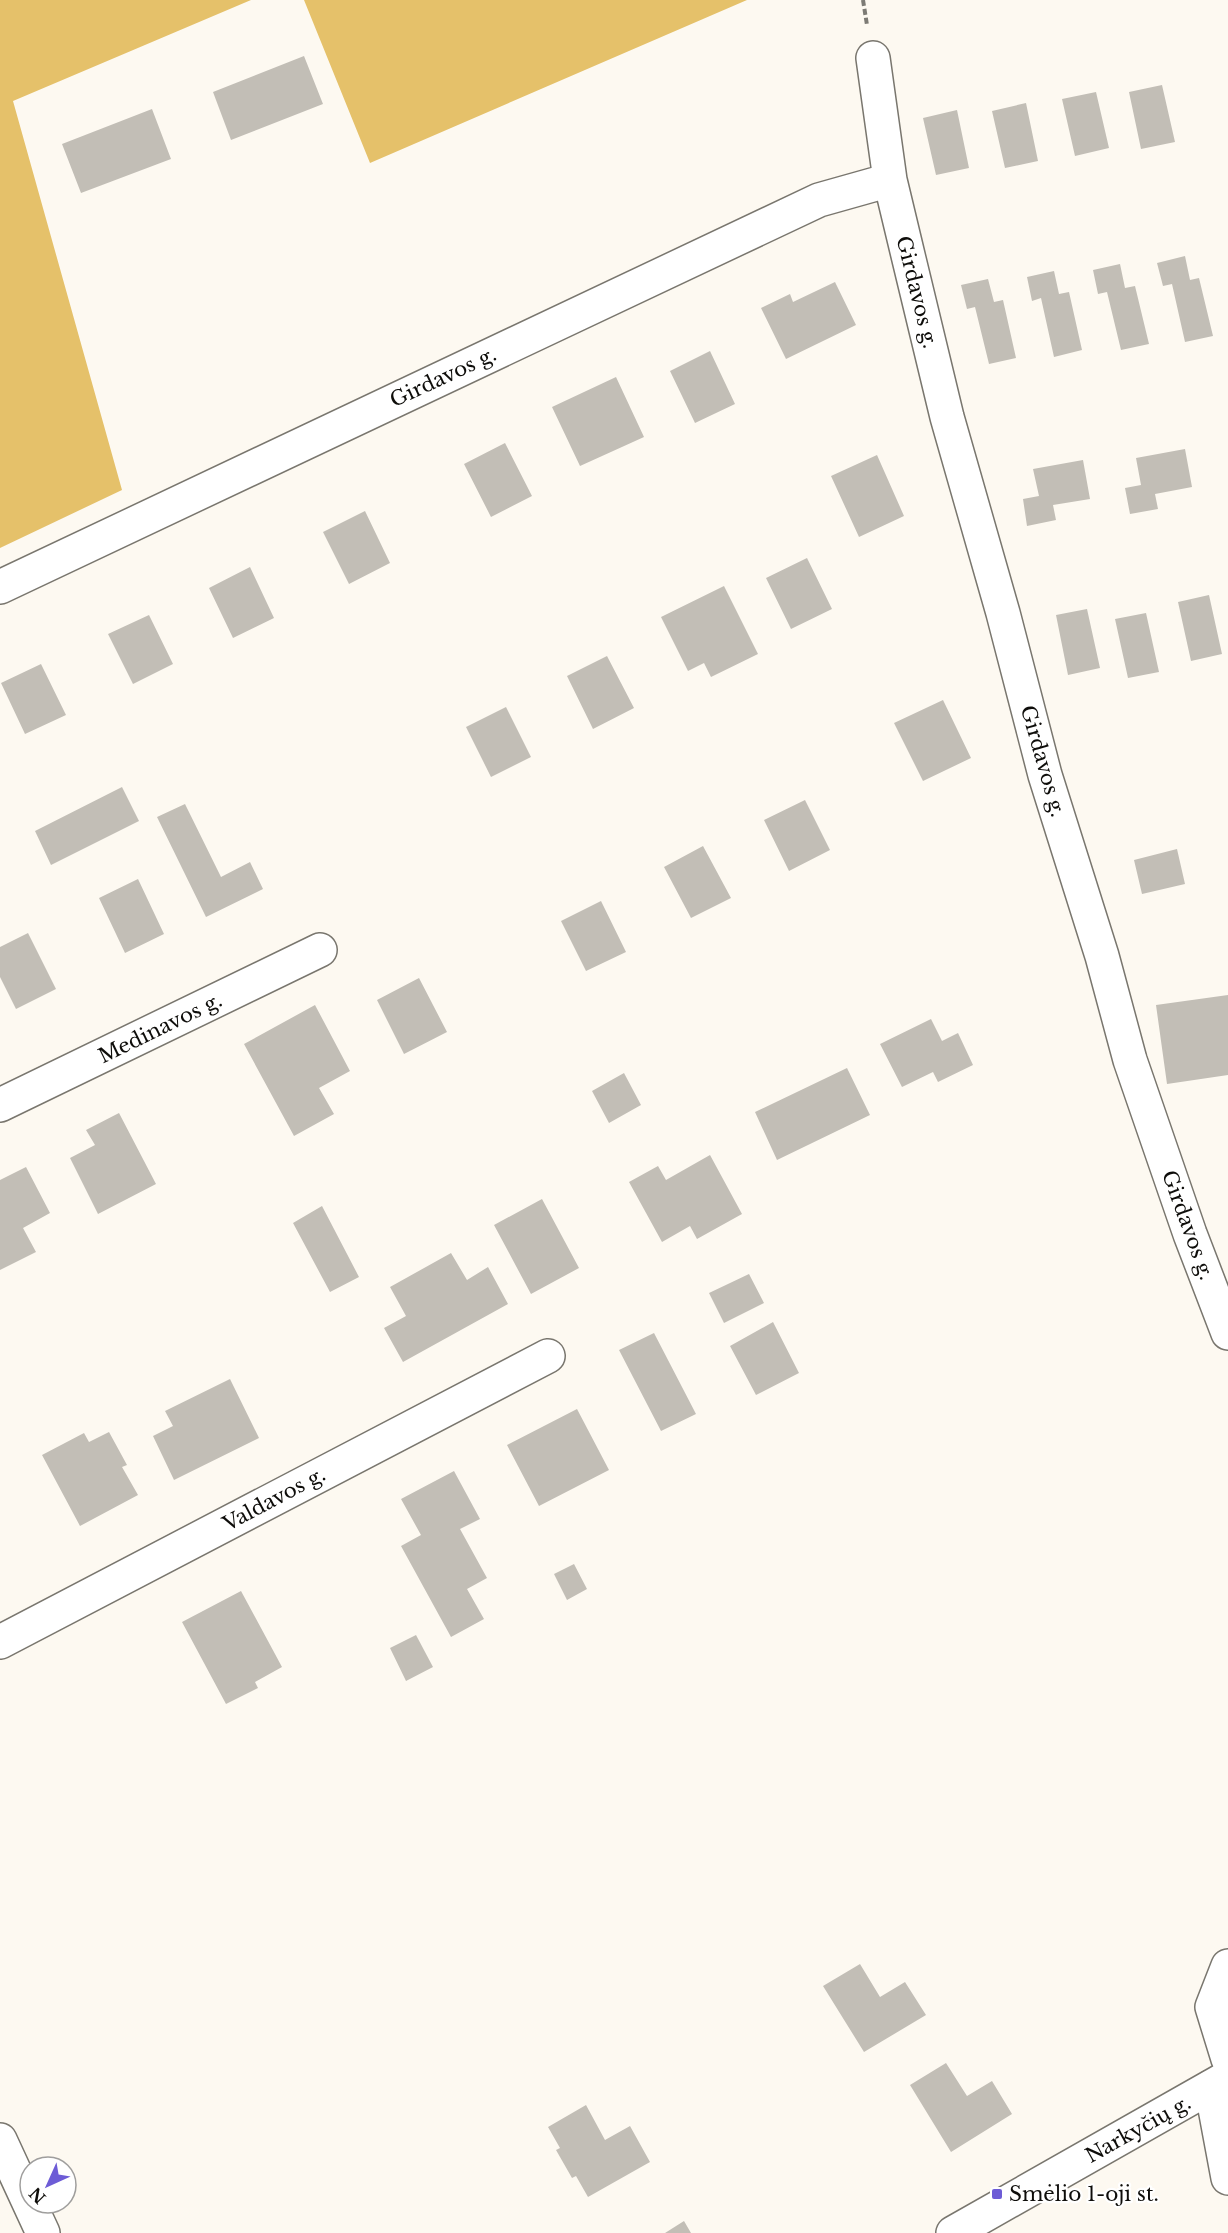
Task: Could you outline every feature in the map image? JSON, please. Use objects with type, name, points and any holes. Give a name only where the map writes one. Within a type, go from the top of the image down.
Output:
[{"type":"street","name":"Girdavos g.","points":[[873,58],[890,180],[947,417],[1004,613],[1045,775],[1102,956],[1130,1060],[1190,1234],[1228,1333]]},
{"type":"street","name":"Girdavos g.","points":[[0,586],[819,200],[890,180]]},
{"type":"street","name":"Medinavos g.","points":[[0,1105],[320,950]]},
{"type":"street","name":"Valdavos g.","points":[[0,1642],[548,1356]]},
{"type":"street","points":[[1228,1966],[1212,2007],[1228,2059]]},
{"type":"street","points":[[1220,2082],[1228,2178]]},
{"type":"street","name":"Narkyčių g.","points":[[953,2233],[1220,2082]]},
{"type":"street","points":[[0,2140],[43,2233]]},
{"type":"shaded area","points":[[0,0],[251,0],[13,101],[122,490],[0,548]]},
{"type":"shaded area","points":[[304,0],[747,0],[370,163]]},
{"type":"building","points":[[304,56],[323,104],[231,140],[213,92]]},
{"type":"building","points":[[1162,85],[1175,142],[1141,149],[1129,92]]},
{"type":"building","points":[[1096,92],[1109,148],[1075,156],[1062,99]]},
{"type":"building","points":[[1026,103],[1038,161],[1005,168],[992,111]]},
{"type":"building","points":[[152,109],[171,159],[81,193],[62,144]]},
{"type":"building","points":[[957,110],[969,168],[936,175],[923,118]]},
{"type":"building","points":[[1185,256],[1190,280],[1199,278],[1213,336],[1185,342],[1172,284],[1163,286],[1157,263]]},
{"type":"building","points":[[1120,264],[1125,288],[1135,286],[1149,344],[1121,350],[1107,292],[1098,294],[1093,270]]},
{"type":"building","points":[[1054,271],[1059,294],[1069,292],[1082,350],[1054,357],[1041,298],[1032,301],[1027,277]]},
{"type":"building","points":[[988,279],[994,302],[1003,300],[1016,358],[989,364],[975,307],[967,309],[961,285]]},
{"type":"building","points":[[835,282],[856,325],[786,359],[761,308],[790,294],[793,302]]},
{"type":"building","points":[[710,351],[735,404],[695,423],[670,371]]},
{"type":"building","points":[[616,377],[644,437],[580,466],[552,407]]},
{"type":"building","points":[[505,443],[532,496],[491,517],[464,464]]},
{"type":"building","points":[[1185,449],[1192,487],[1155,494],[1158,509],[1130,514],[1125,488],[1141,485],[1136,458]]},
{"type":"building","points":[[877,455],[904,516],[859,537],[831,476]]},
{"type":"building","points":[[1083,460],[1090,499],[1053,505],[1056,520],[1027,526],[1023,499],[1039,496],[1033,469]]},
{"type":"building","points":[[365,511],[390,563],[349,584],[323,532]]},
{"type":"building","points":[[807,558],[832,609],[791,629],[766,578]]},
{"type":"building","points":[[250,567],[274,618],[233,638],[209,588]]},
{"type":"building","points":[[724,586],[758,654],[711,677],[704,663],[688,671],[661,617]]},
{"type":"building","points":[[1209,595],[1222,654],[1191,661],[1178,602]]},
{"type":"building","points":[[1087,609],[1100,668],[1068,675],[1056,615]]},
{"type":"building","points":[[1146,613],[1159,672],[1128,678],[1115,619]]},
{"type":"building","points":[[149,615],[173,664],[133,684],[108,634]]},
{"type":"building","points":[[607,656],[634,708],[593,729],[567,676]]},
{"type":"building","points":[[41,664],[66,715],[25,734],[1,683]]},
{"type":"building","points":[[943,700],[971,758],[923,781],[894,723]]},
{"type":"building","points":[[506,707],[531,757],[491,777],[466,727]]},
{"type":"building","points":[[122,787],[139,821],[51,865],[35,831]]},
{"type":"building","points":[[805,800],[830,850],[789,871],[764,820]]},
{"type":"building","points":[[185,804],[221,877],[250,862],[263,889],[206,917],[157,817]]},
{"type":"building","points":[[703,846],[731,898],[691,918],[664,867]]},
{"type":"building","points":[[1177,849],[1185,884],[1142,894],[1134,860]]},
{"type":"building","points":[[138,879],[164,934],[125,953],[99,898]]},
{"type":"building","points":[[601,901],[626,952],[586,971],[561,921]]},
{"type":"building","points":[[28,933],[56,989],[16,1009],[0,977],[0,947]]},
{"type":"building","points":[[419,978],[447,1032],[404,1054],[377,1000]]},
{"type":"building","points":[[1228,995],[1228,1075],[1167,1084],[1156,1005]]},
{"type":"building","points":[[315,1005],[350,1071],[319,1088],[334,1114],[294,1136],[244,1044]]},
{"type":"building","points":[[931,1019],[942,1041],[958,1033],[973,1065],[938,1082],[933,1072],[902,1087],[880,1044]]},
{"type":"building","points":[[847,1068],[870,1115],[777,1160],[755,1112]]},
{"type":"building","points":[[624,1073],[641,1105],[609,1123],[592,1091]]},
{"type":"building","points":[[119,1113],[156,1184],[98,1214],[70,1158],[95,1145],[86,1130]]},
{"type":"building","points":[[710,1155],[742,1214],[697,1239],[690,1226],[662,1242],[629,1182],[658,1166],[666,1180]]},
{"type":"building","points":[[26,1167],[50,1213],[23,1228],[36,1252],[0,1270],[0,1180]]},
{"type":"building","points":[[542,1199],[579,1268],[531,1294],[494,1225]]},
{"type":"building","points":[[322,1206],[359,1277],[330,1292],[293,1223]]},
{"type":"building","points":[[451,1253],[467,1280],[488,1267],[508,1304],[403,1362],[384,1328],[406,1316],[390,1287]]},
{"type":"building","points":[[749,1274],[764,1303],[724,1323],[709,1293]]},
{"type":"building","points":[[773,1322],[799,1373],[756,1395],[730,1346]]},
{"type":"building","points":[[654,1333],[696,1414],[661,1431],[619,1350]]},
{"type":"building","points":[[230,1379],[259,1438],[174,1480],[153,1436],[173,1426],[165,1411]]},
{"type":"building","points":[[577,1409],[609,1470],[539,1506],[507,1445]]},
{"type":"building","points":[[109,1432],[127,1465],[122,1467],[138,1495],[80,1526],[42,1455],[84,1433],[89,1442]]},
{"type":"building","points":[[454,1471],[480,1519],[460,1529],[487,1578],[467,1589],[484,1619],[451,1637],[401,1546],[421,1535],[401,1499]]},
{"type":"building","points":[[574,1564],[587,1589],[567,1600],[554,1574]]},
{"type":"building","points":[[241,1591],[282,1667],[255,1682],[258,1688],[226,1704],[182,1622]]},
{"type":"building","points":[[416,1635],[433,1667],[406,1681],[390,1648]]},
{"type":"building","points":[[860,1964],[880,1997],[905,1982],[926,2015],[864,2052],[823,1986]]},
{"type":"building","points":[[946,2063],[967,2096],[992,2081],[1012,2114],[951,2152],[910,2085]]},
{"type":"building","points":[[586,2105],[605,2140],[630,2126],[650,2162],[588,2197],[576,2176],[572,2178],[556,2150],[560,2148],[548,2127]]},
{"type":"building","points":[[684,2221],[691,2233],[665,2233]]},
{"type":"place","name":"Smėlio 1-oji st.","points":[[997,2194]]}]
